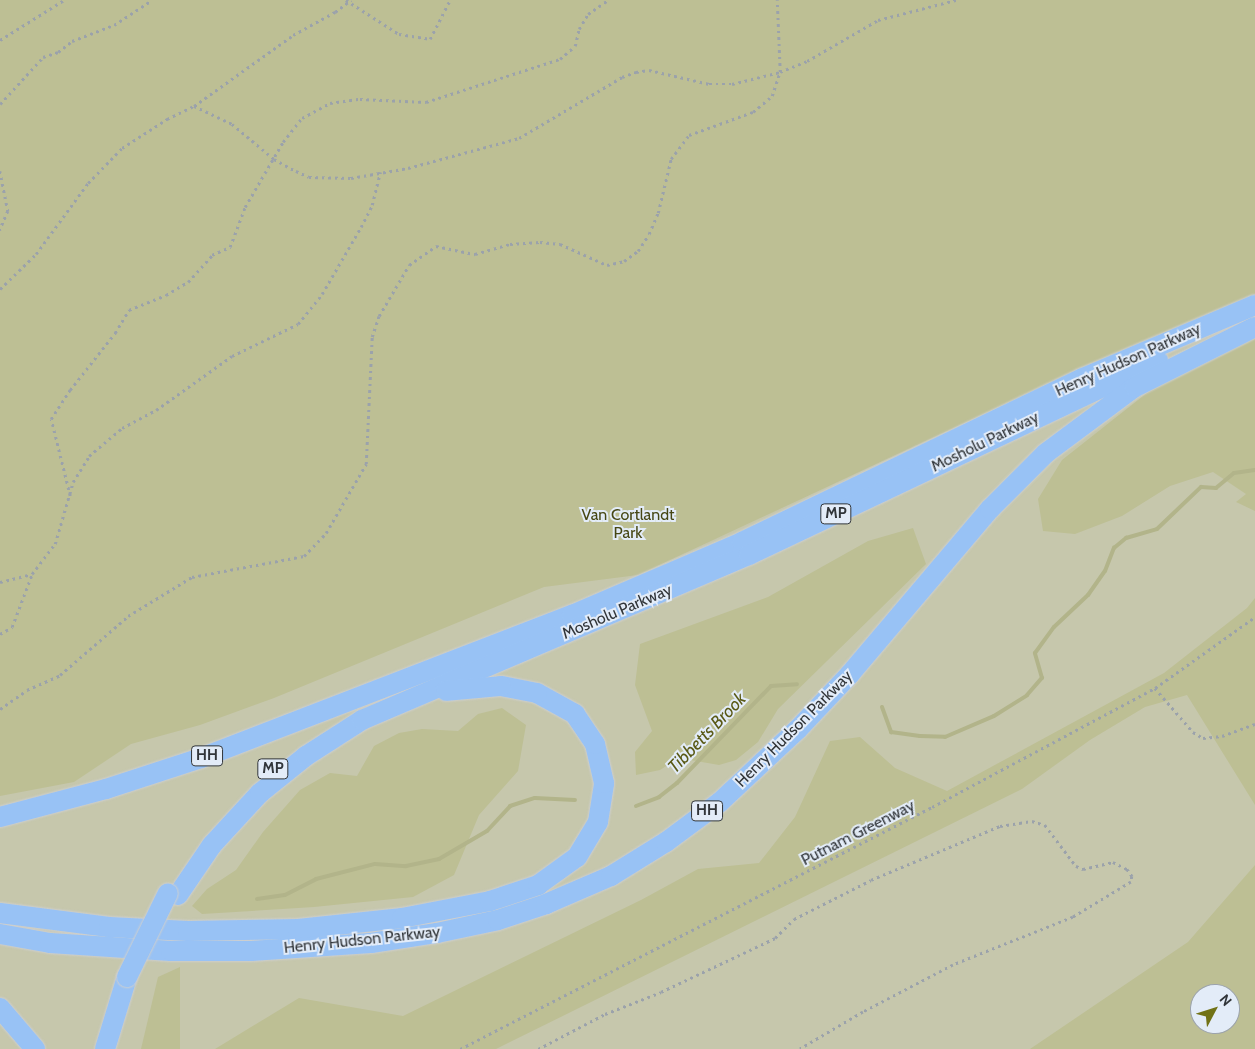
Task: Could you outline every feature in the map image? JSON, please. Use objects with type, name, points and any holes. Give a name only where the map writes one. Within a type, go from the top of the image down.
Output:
[{"type":"highway","name":"Henry Hudson Parkway","points":[[0,817],[91,794],[412,687],[702,560],[1083,378],[1255,305]]},
{"type":"highway","name":"Henry Hudson Parkway","points":[[0,934],[63,944],[171,951],[251,950],[371,943],[437,933],[498,920],[553,901],[611,876],[666,842],[720,802],[798,729],[850,674],[990,509],[1046,453],[1135,387],[1255,326]]},
{"type":"highway","name":"Mosholu Parkway","points":[[105,1049],[133,978],[173,894],[222,833],[284,773],[412,687],[683,584],[1090,391],[1169,356],[1255,326]]},
{"type":"highway","points":[[0,913],[75,924],[188,931],[340,925],[402,918],[498,899],[538,885],[568,866],[592,834],[604,796],[600,756],[582,722],[558,702],[514,687],[412,687]]},
{"type":"highway","name":"Mosholu Parkway","points":[[117,1049],[133,978]]},
{"type":"highway","points":[[0,1008],[35,1049]]},
{"type":"path","points":[[0,40],[64,0]]},
{"type":"path","points":[[0,104],[43,57],[58,52],[72,41],[114,25],[152,0]]},
{"type":"path","points":[[346,0],[348,4],[399,34],[430,39],[450,0]]},
{"type":"path","points":[[0,289],[36,254],[88,183],[122,148],[166,118],[194,106],[293,35],[348,4],[351,0]]},
{"type":"path","points":[[70,496],[56,450],[51,419],[70,390],[116,333],[129,310],[166,295],[188,282],[212,256],[230,247],[245,207],[302,118],[330,103],[360,99],[426,102],[560,59],[575,46],[578,29],[588,14],[608,0]]},
{"type":"path","points":[[0,709],[26,690],[60,674],[128,616],[192,577],[304,556],[326,533],[366,464],[372,337],[378,316],[409,265],[436,246],[475,254],[510,244],[540,242],[560,244],[607,265],[624,261],[638,251],[650,234],[671,159],[689,135],[753,112],[772,96],[780,72],[777,0]]},
{"type":"path","points":[[194,106],[232,124],[274,159],[309,176],[351,178],[463,154],[519,138],[622,77],[636,72],[649,70],[710,84],[732,84],[780,72],[807,61],[878,20],[956,0]]},
{"type":"path","points":[[0,171],[8,211],[0,230]]},
{"type":"path","points":[[0,634],[12,626],[32,574],[55,544],[73,482],[89,456],[122,428],[156,410],[232,356],[298,324],[322,294],[361,227],[372,205],[380,172]]},
{"type":"path","points":[[0,582],[32,574]]},
{"type":"path","name":"Putnam Greenway","points":[[460,1049],[932,807],[1155,688],[1255,617]]},
{"type":"path","points":[[1155,688],[1193,732],[1203,738],[1222,736],[1255,724]]},
{"type":"path","points":[[538,1049],[605,1014],[661,992],[775,938],[794,919],[871,880],[1000,826],[1032,821],[1045,825],[1076,866],[1082,869],[1113,862],[1127,869],[1132,876],[1131,882],[1072,917],[953,965],[863,1012],[800,1049]]},
{"type":"green space","name":"Van Cortlandt Park","points":[[0,0],[1255,0],[1255,1049],[0,1049]]},
{"type":"green space","points":[[0,0],[1255,0],[1255,295],[1076,371],[638,575],[544,587],[274,698],[200,725],[131,744],[74,782],[0,796]]},
{"type":"green space","points":[[1255,336],[1255,511],[1236,502],[1246,494],[1213,472],[1170,486],[1122,516],[1075,534],[1043,531],[1038,499],[1062,460],[1157,385]]},
{"type":"green space","points":[[913,528],[926,564],[778,709],[758,742],[736,760],[719,765],[679,758],[660,770],[636,775],[635,752],[652,731],[635,685],[640,644],[768,597],[868,541]]},
{"type":"green space","points":[[1255,598],[1255,805],[1187,695],[1145,707],[1090,740],[1022,789],[496,1049],[215,1049],[299,998],[403,1016],[641,900],[698,869],[759,863],[795,817],[830,741],[860,737],[895,768],[947,791],[1164,673],[1247,608]]},
{"type":"green space","points":[[502,708],[526,725],[518,771],[479,815],[454,875],[413,897],[314,907],[202,914],[192,906],[207,889],[236,870],[263,832],[300,790],[330,773],[357,776],[374,746],[399,733],[422,729],[458,731],[478,714]]},
{"type":"green space","points":[[1255,865],[1255,1049],[1030,1049],[1188,942]]},
{"type":"green space","points":[[180,967],[180,1049],[141,1049],[158,977]]},
{"type":"waterway","name":"Tibbetts Brook","points":[[882,707],[891,732],[920,736],[945,737],[994,716],[1027,695],[1042,678],[1035,653],[1054,627],[1088,595],[1105,571],[1114,548],[1126,538],[1157,529],[1201,487],[1216,488],[1234,473],[1255,470]]},
{"type":"waterway","name":"Tibbetts Brook","points":[[636,806],[659,797],[677,783],[771,686],[797,684]]},
{"type":"waterway","name":"Tibbetts Brook","points":[[257,899],[285,895],[316,879],[375,864],[406,866],[439,859],[487,831],[510,806],[535,798],[575,800]]}]
